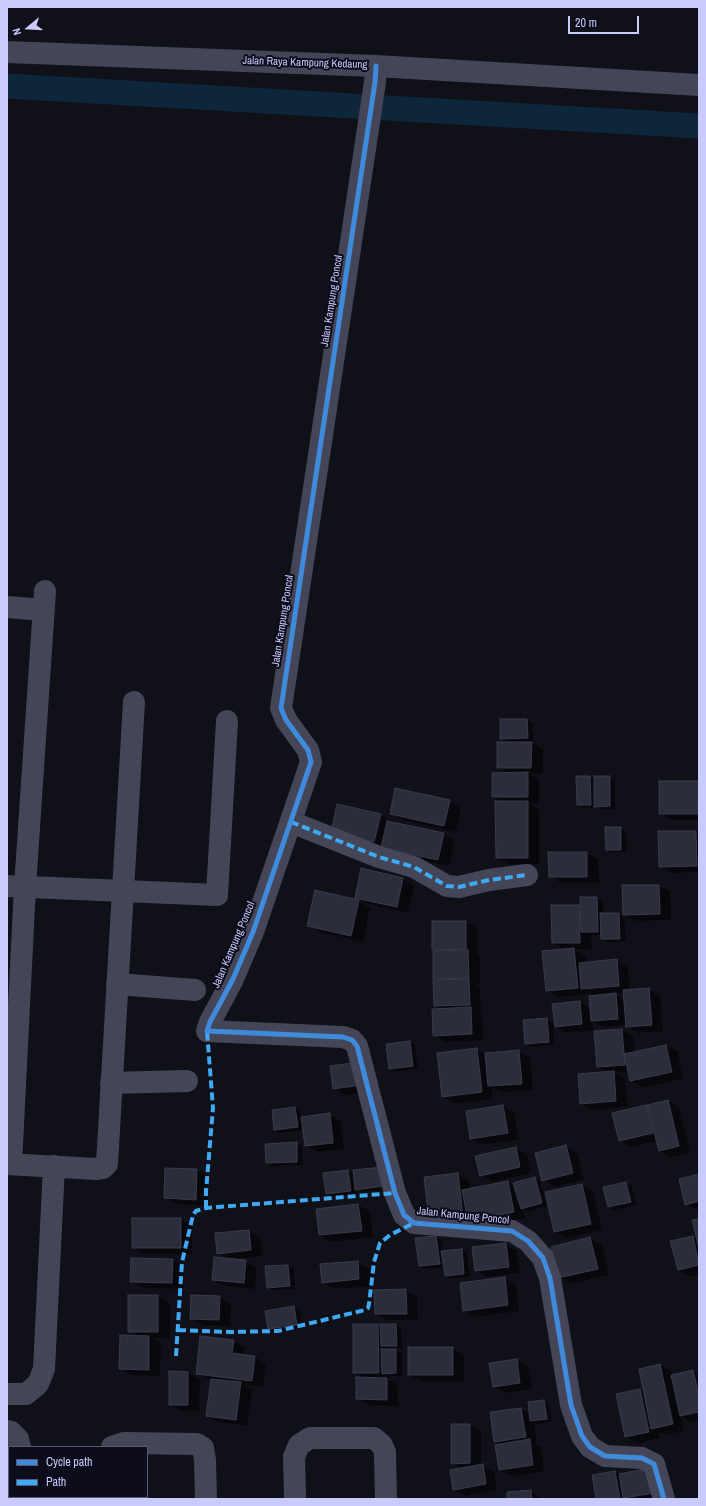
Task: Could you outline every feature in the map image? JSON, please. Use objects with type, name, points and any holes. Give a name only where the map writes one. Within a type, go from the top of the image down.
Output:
[{"type":"street","name":"Jalan Raya Kampung Kedaung","points":[[7,52],[375,74],[699,85]]},
{"type":"street","name":"Jalan Kampung Poncol","points":[[375,74],[281,708],[286,720],[308,750],[311,757],[291,822],[253,932],[233,979],[210,1022],[207,1031],[343,1037],[352,1040],[357,1046],[394,1193],[404,1215],[414,1223],[512,1231],[528,1241],[543,1258],[550,1278],[571,1405],[582,1436],[590,1447],[605,1456],[642,1458],[654,1464],[664,1499]]},
{"type":"street","points":[[7,607],[44,600],[16,886],[9,1164],[96,1169],[103,1168],[106,1164],[134,702]]},
{"type":"street","points":[[16,886],[122,892],[217,895],[227,721]]},
{"type":"street","points":[[291,822],[380,857],[414,867],[447,886],[459,887],[489,880],[527,875]]},
{"type":"street","points":[[117,984],[195,990]]},
{"type":"street","points":[[111,1083],[187,1081]]},
{"type":"street","points":[[7,1394],[26,1394],[38,1384],[44,1369],[54,1166]]},
{"type":"street","points":[[7,1431],[11,1432],[18,1439],[20,1446]]},
{"type":"street","points":[[295,1499],[294,1457],[299,1445],[310,1438],[374,1438],[382,1445],[385,1452],[386,1499]]},
{"type":"street","points":[[115,1446],[124,1443],[197,1444],[203,1448],[204,1454],[206,1499]]},
{"type":"building","points":[[500,719],[527,719],[528,738],[500,739]]},
{"type":"building","points":[[497,742],[532,742],[531,768],[497,768]]},
{"type":"building","points":[[528,772],[528,797],[492,797],[492,773]]},
{"type":"building","points":[[576,776],[590,776],[591,805],[577,805]]},
{"type":"building","points":[[594,776],[610,776],[610,806],[594,807]]},
{"type":"building","points":[[659,781],[699,781],[698,814],[659,814]]},
{"type":"building","points":[[395,788],[450,800],[444,826],[390,814]]},
{"type":"building","points":[[495,801],[528,801],[528,858],[496,858]]},
{"type":"building","points":[[337,804],[381,814],[374,842],[331,832]]},
{"type":"building","points":[[387,821],[444,833],[438,860],[381,848]]},
{"type":"building","points":[[605,827],[621,827],[621,850],[606,850]]},
{"type":"building","points":[[658,831],[696,831],[697,866],[659,867]]},
{"type":"building","points":[[548,852],[587,852],[587,877],[549,877]]},
{"type":"building","points":[[361,868],[403,878],[397,907],[355,898]]},
{"type":"building","points":[[622,885],[659,885],[660,914],[623,915]]},
{"type":"building","points":[[315,890],[359,900],[351,936],[307,926]]},
{"type":"building","points":[[580,897],[597,897],[598,932],[581,932]]},
{"type":"building","points":[[551,905],[579,905],[580,943],[552,943]]},
{"type":"building","points":[[600,913],[619,913],[620,939],[601,939]]},
{"type":"building","points":[[432,921],[466,921],[466,949],[432,950]]},
{"type":"building","points":[[574,948],[578,988],[546,991],[542,951]]},
{"type":"building","points":[[468,950],[469,978],[433,979],[433,951]]},
{"type":"building","points":[[617,959],[619,986],[581,989],[579,963]]},
{"type":"building","points":[[469,979],[470,1005],[434,1006],[433,980]]},
{"type":"building","points":[[649,988],[652,1025],[626,1027],[623,990]]},
{"type":"building","points":[[616,993],[618,1019],[591,1021],[589,996]]},
{"type":"building","points":[[580,1001],[582,1024],[555,1027],[552,1004]]},
{"type":"building","points":[[471,1007],[472,1034],[433,1036],[432,1009]]},
{"type":"building","points":[[547,1018],[549,1042],[525,1044],[523,1020]]},
{"type":"building","points":[[622,1029],[625,1065],[597,1067],[594,1031]]},
{"type":"building","points":[[410,1041],[413,1066],[389,1069],[386,1044]]},
{"type":"building","points":[[666,1045],[672,1072],[630,1081],[624,1054]]},
{"type":"building","points":[[477,1048],[482,1092],[442,1097],[437,1053]]},
{"type":"building","points":[[519,1050],[522,1084],[488,1086],[485,1053]]},
{"type":"building","points":[[359,1062],[361,1085],[333,1089],[330,1066]]},
{"type":"building","points":[[614,1071],[616,1101],[580,1104],[578,1074]]},
{"type":"building","points":[[668,1100],[679,1146],[659,1151],[647,1105]]},
{"type":"building","points":[[503,1105],[508,1133],[470,1139],[466,1111]]},
{"type":"building","points":[[646,1105],[653,1133],[619,1141],[612,1113]]},
{"type":"building","points":[[295,1107],[298,1127],[274,1130],[272,1110]]},
{"type":"building","points":[[330,1113],[333,1143],[305,1146],[301,1117]]},
{"type":"building","points":[[297,1142],[297,1162],[266,1163],[265,1144]]},
{"type":"building","points":[[566,1145],[573,1173],[542,1181],[535,1153]]},
{"type":"building","points":[[516,1147],[520,1167],[480,1176],[475,1156]]},
{"type":"building","points":[[383,1167],[385,1186],[355,1190],[353,1170]]},
{"type":"building","points":[[165,1168],[197,1169],[196,1200],[164,1198]]},
{"type":"building","points":[[348,1170],[351,1191],[326,1194],[323,1173]]},
{"type":"building","points":[[458,1173],[463,1216],[429,1220],[424,1177]]},
{"type":"building","points":[[699,1174],[699,1201],[685,1205],[679,1179]]},
{"type":"building","points":[[535,1177],[542,1203],[521,1209],[513,1183]]},
{"type":"building","points":[[508,1181],[514,1212],[468,1221],[462,1190]]},
{"type":"building","points":[[626,1182],[631,1202],[608,1207],[603,1187]]},
{"type":"building","points":[[582,1184],[591,1224],[554,1232],[545,1192]]},
{"type":"building","points":[[358,1204],[362,1231],[319,1235],[316,1209]]},
{"type":"building","points":[[132,1218],[181,1218],[181,1248],[132,1248]]},
{"type":"building","points":[[699,1219],[699,1245],[698,1245],[692,1220]]},
{"type":"building","points":[[249,1230],[251,1250],[217,1254],[215,1233]]},
{"type":"building","points":[[436,1236],[440,1264],[419,1266],[415,1238]]},
{"type":"building","points":[[693,1236],[699,1265],[678,1270],[670,1241]]},
{"type":"building","points":[[590,1237],[598,1269],[558,1278],[551,1247]]},
{"type":"building","points":[[506,1243],[509,1267],[475,1271],[472,1247]]},
{"type":"building","points":[[462,1249],[464,1274],[445,1276],[441,1251]]},
{"type":"building","points":[[214,1257],[246,1260],[244,1283],[212,1280]]},
{"type":"building","points":[[131,1258],[173,1259],[172,1283],[130,1282]]},
{"type":"building","points":[[358,1261],[359,1279],[322,1283],[320,1264]]},
{"type":"building","points":[[288,1265],[290,1286],[267,1288],[265,1266]]},
{"type":"building","points":[[505,1277],[508,1305],[463,1311],[460,1283]]},
{"type":"building","points":[[406,1289],[407,1314],[375,1314],[374,1290]]},
{"type":"building","points":[[128,1295],[158,1295],[158,1332],[128,1332]]},
{"type":"building","points":[[191,1295],[220,1296],[219,1320],[190,1319]]},
{"type":"building","points":[[294,1306],[297,1325],[268,1329],[265,1311]]},
{"type":"building","points":[[353,1324],[378,1324],[379,1373],[353,1373]]},
{"type":"building","points":[[380,1324],[396,1324],[397,1346],[381,1346]]},
{"type":"building","points":[[120,1335],[149,1336],[149,1370],[119,1369]]},
{"type":"building","points":[[200,1336],[234,1340],[232,1353],[255,1356],[252,1381],[196,1374]]},
{"type":"building","points":[[408,1347],[453,1347],[453,1375],[408,1375]]},
{"type":"building","points":[[381,1349],[396,1349],[396,1373],[382,1374]]},
{"type":"building","points":[[517,1359],[520,1383],[493,1387],[489,1363]]},
{"type":"building","points":[[660,1364],[673,1424],[651,1429],[639,1369]]},
{"type":"building","points":[[693,1370],[699,1396],[699,1412],[680,1416],[671,1375]]},
{"type":"building","points":[[169,1371],[188,1372],[188,1405],[169,1405]]},
{"type":"building","points":[[356,1377],[387,1378],[387,1400],[356,1399]]},
{"type":"building","points":[[211,1379],[241,1382],[236,1420],[206,1416]]},
{"type":"building","points":[[640,1389],[649,1432],[625,1437],[616,1394]]},
{"type":"building","points":[[544,1400],[547,1419],[530,1421],[528,1402]]},
{"type":"building","points":[[521,1408],[526,1437],[494,1442],[490,1412]]},
{"type":"building","points":[[451,1424],[470,1424],[470,1463],[451,1464]]},
{"type":"building","points":[[530,1439],[533,1465],[499,1470],[495,1445]]},
{"type":"building","points":[[483,1464],[486,1484],[453,1490],[450,1470]]},
{"type":"building","points":[[650,1468],[655,1493],[623,1498],[619,1474]]},
{"type":"building","points":[[615,1471],[620,1499],[596,1499],[592,1475]]},
{"type":"building","points":[[531,1490],[532,1499],[507,1499],[507,1492]]},
{"type":"waterway","points":[[7,86],[699,126]]},
{"type":"marked path","points":[[291,822],[379,857],[414,867],[447,886],[459,887],[489,880],[527,875]]},
{"type":"marked path","points":[[206,1208],[213,1108],[207,1031]]},
{"type":"marked path","points":[[176,1356],[182,1262],[193,1215],[196,1211],[206,1208],[395,1193]]},
{"type":"marked path","points":[[178,1330],[230,1332],[278,1331],[365,1310],[368,1308],[369,1304],[374,1262],[380,1243],[390,1235],[414,1223]]},
{"type":"cycle path","points":[[376,66],[375,82],[281,708],[286,720],[308,750],[311,762],[253,932],[233,979],[210,1022],[207,1031],[343,1037],[352,1040],[357,1046],[395,1193],[404,1215],[414,1223],[512,1231],[528,1241],[543,1258],[550,1278],[571,1405],[582,1436],[590,1447],[605,1456],[642,1458],[654,1464],[664,1499]]}]
